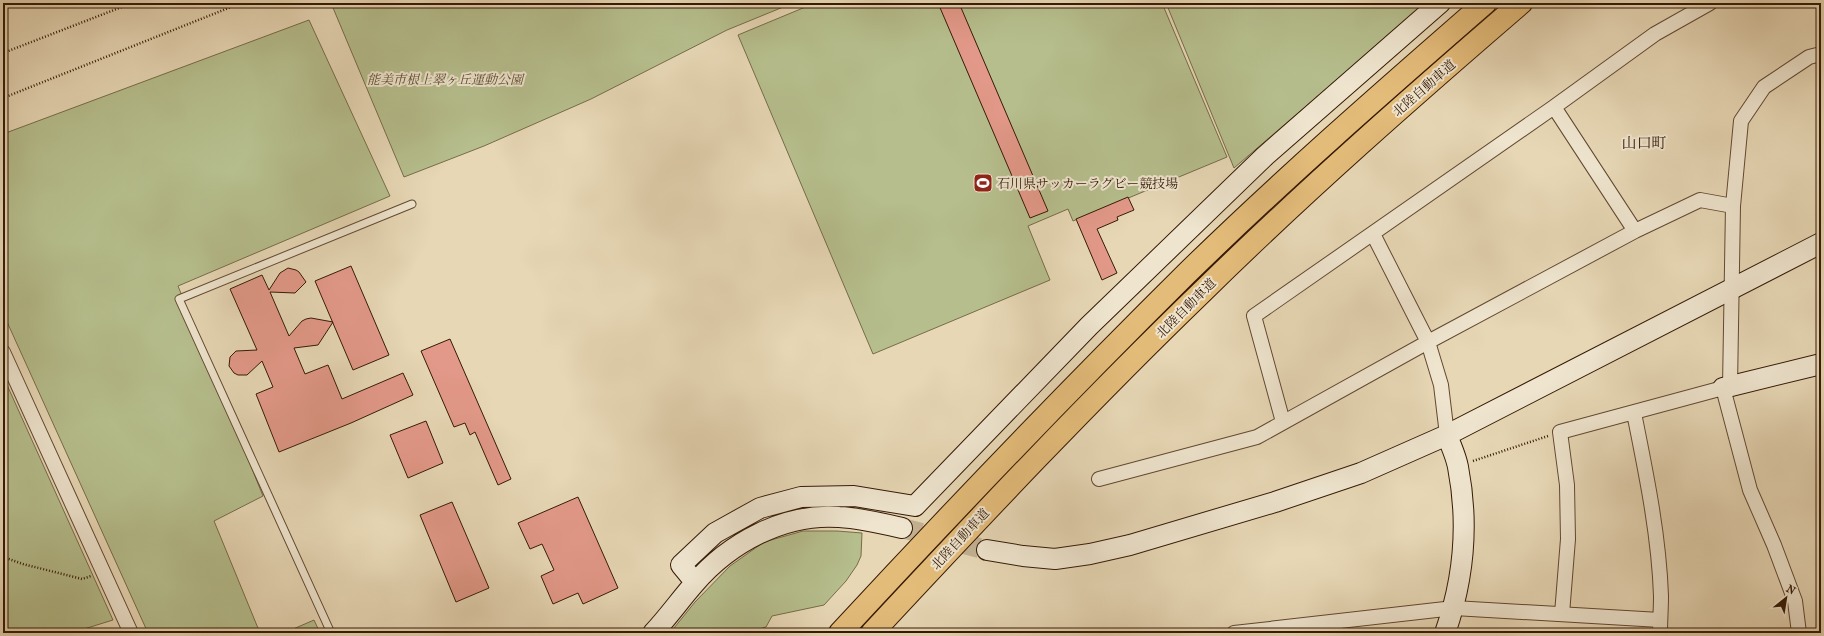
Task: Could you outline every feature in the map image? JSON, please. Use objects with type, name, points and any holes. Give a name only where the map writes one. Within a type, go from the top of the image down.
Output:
[{"type":"highway","name":"北陸自動車道","points":[[840,633],[966,497],[1188,273],[1405,72],[1485,3]]},
{"type":"highway","name":"北陸自動車道","points":[[872,633],[979,518],[1204,290],[1314,186],[1521,3]]},
{"type":"street","points":[[695,582],[681,565],[715,533],[760,508],[801,497],[854,496],[915,506],[1089,326],[1265,156],[1440,3]]},
{"type":"street","points":[[1283,422],[1254,316],[1373,234],[1655,34],[1710,3]]},
{"type":"street","points":[[1799,633],[1795,601],[1774,545],[1750,490],[1726,388],[1731,290],[1733,206],[1741,121],[1764,88],[1808,57],[1821,54]]},
{"type":"street","points":[[1554,106],[1635,231]]},
{"type":"street","points":[[1099,479],[1256,437],[1428,342],[1635,231],[1700,200],[1733,206]]},
{"type":"street","points":[[1373,234],[1428,342],[1441,384],[1447,435],[1458,466],[1465,516],[1462,568],[1454,608],[1445,633]]},
{"type":"street","points":[[987,550],[1023,556],[1055,559],[1090,554],[1130,545],[1275,502],[1354,476],[1447,435],[1821,243]]},
{"type":"street","points":[[3,352],[131,633]]},
{"type":"street","points":[[1562,614],[1568,539],[1567,485],[1560,432],[1821,364]]},
{"type":"street","points":[[1234,633],[1454,608],[1562,614],[1660,627],[1661,596],[1648,480],[1634,413]]},
{"type":"street","points":[[653,633],[695,582],[730,550],[755,535],[781,524],[810,518],[837,517],[867,520],[902,528]]},
{"type":"lane","points":[[331,633],[179,299],[412,204]]},
{"type":"path","points":[[3,53],[132,3]]},
{"type":"path","points":[[3,98],[241,3]]},
{"type":"path","points":[[1458,466],[1560,432]]},
{"type":"path","points":[[3,557],[23,564],[82,579],[103,572]]},
{"type":"green space","name":"能美市根上翠ヶ丘運動公園","points":[[331,3],[793,3],[727,30],[591,99],[484,146],[404,177]]},
{"type":"green space","name":"石川県サッカーラグビー競技場","points":[[815,3],[1162,3],[1227,157],[1073,221],[1068,209],[1028,226],[1050,280],[873,354],[738,35]]},
{"type":"green space","points":[[1166,3],[1426,3],[1234,168]]},
{"type":"green space","points":[[309,20],[390,196],[178,286],[263,496],[214,521],[260,633],[148,633],[3,313],[3,134]]},
{"type":"green space","points":[[3,376],[113,620],[71,633],[3,633]]},
{"type":"green space","points":[[803,531],[862,533],[861,556],[857,565],[846,581],[824,605],[772,616],[766,627],[745,633],[670,633],[695,602],[730,566],[764,542]]},
{"type":"green space","points":[[314,620],[320,633],[284,633]]},
{"type":"building","points":[[938,3],[959,3],[1048,211],[1030,218]]},
{"type":"building","points":[[1128,197],[1134,210],[1117,217],[1118,220],[1097,229],[1117,273],[1102,280],[1076,219]]},
{"type":"building","points":[[351,266],[389,355],[353,370],[315,281]]},
{"type":"building","points":[[288,268],[299,272],[306,282],[295,293],[270,292],[289,336],[302,321],[306,319],[311,318],[333,322],[318,345],[294,348],[305,374],[328,365],[342,399],[403,373],[413,395],[351,423],[279,452],[256,394],[273,387],[262,361],[247,375],[238,375],[234,373],[229,366],[230,357],[236,351],[257,350],[230,289],[262,275],[269,290],[280,273]]},
{"type":"building","points":[[450,339],[511,479],[498,485],[475,432],[470,435],[465,423],[454,427],[421,351]]},
{"type":"building","points":[[426,421],[443,463],[408,478],[390,435]]},
{"type":"building","points":[[578,497],[618,588],[583,604],[578,593],[553,604],[541,576],[554,570],[542,544],[530,549],[518,523]]},
{"type":"building","points":[[452,502],[489,588],[456,602],[420,515]]},
{"type":"tunnel","points":[[902,528],[987,550]]},
{"type":"place","name":"石川県サッカーラグビー競技場","points":[[983,183]]},
{"type":"district","name":"山口町","points":[[1644,143]]}]
